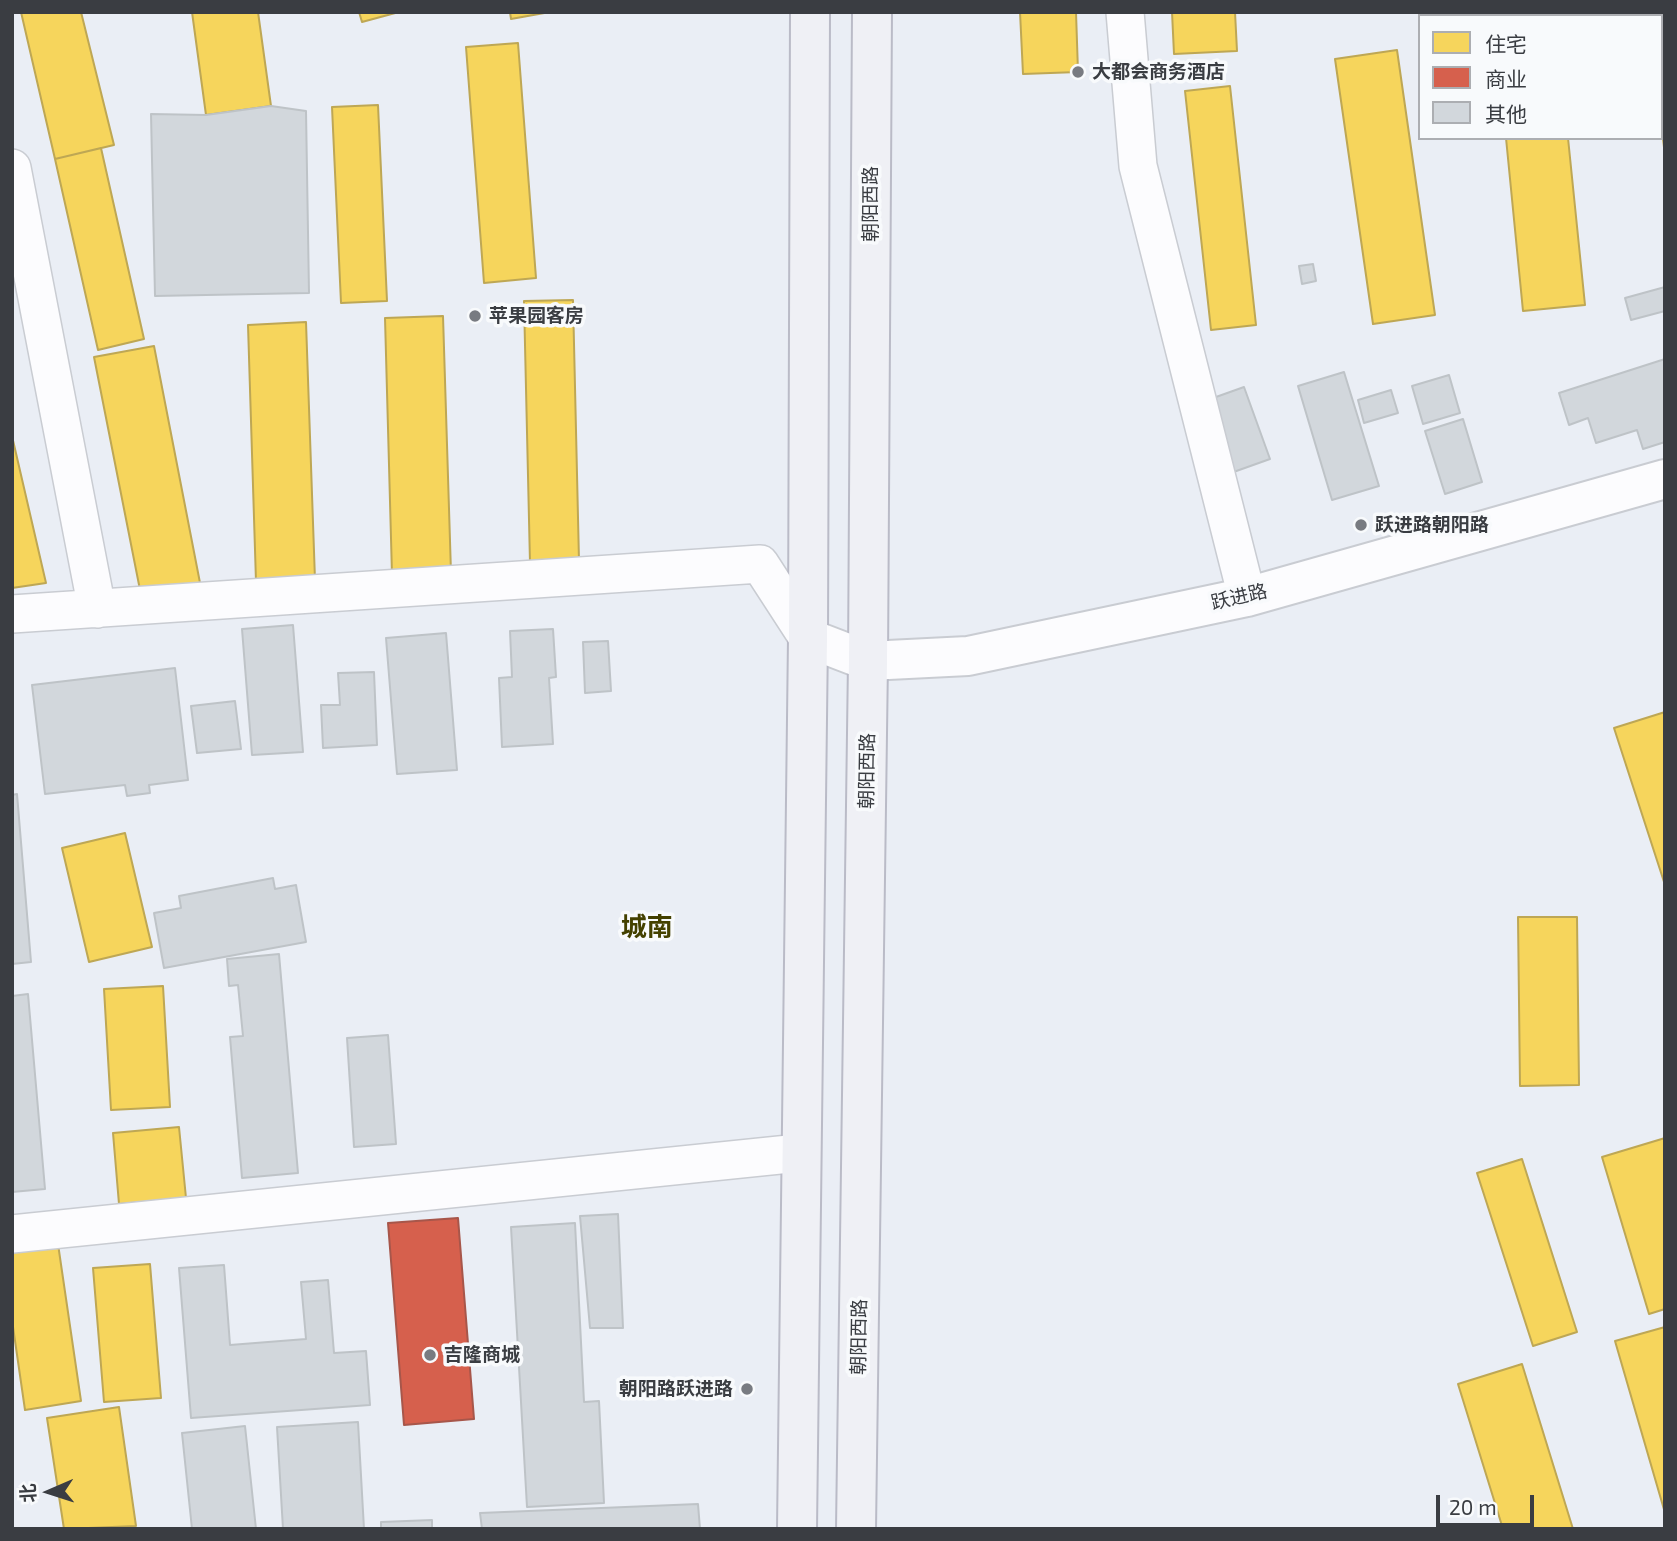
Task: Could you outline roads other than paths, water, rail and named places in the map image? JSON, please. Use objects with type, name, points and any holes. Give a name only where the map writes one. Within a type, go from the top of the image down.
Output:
[{"type":"main road","points":[[797,1529],[799,1153],[808,638],[810,12]]},
{"type":"main road","name":"朝阳西路","points":[[856,1529],[868,661],[872,12]]},
{"type":"street","points":[[1125,12],[1138,166],[1247,597]]},
{"type":"street","points":[[12,168],[97,609]]},
{"type":"street","name":"跃进路","points":[[808,638],[868,661],[968,656],[1247,597],[1665,479]]},
{"type":"street","points":[[12,614],[760,564],[808,638]]},
{"type":"street","points":[[12,1234],[799,1153]]},
{"type":"place","name":"大都会商务酒店","points":[[1078,72]]},
{"type":"place","name":"苹果园客房","points":[[475,316]]},
{"type":"place","name":"跃进路朝阳路","points":[[1361,525]]},
{"type":"place","name":"吉隆商城","points":[[430,1355]]},
{"type":"place","name":"朝阳路跃进路","points":[[747,1389]]},
{"type":"district","name":"城南","points":[[647,927]]}]
